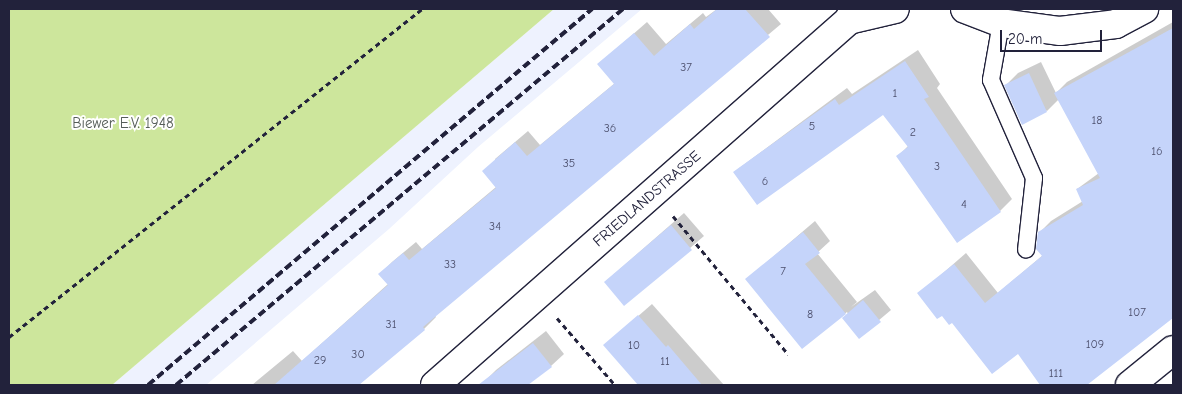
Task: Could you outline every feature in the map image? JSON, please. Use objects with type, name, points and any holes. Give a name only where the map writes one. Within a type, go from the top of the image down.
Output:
[{"type":"street","points":[[852,14],[894,9]]},
{"type":"street","points":[[965,9],[1001,23],[1060,31],[1116,24],[1144,9]]},
{"type":"street","name":"FRIEDLANDSTRASSE","points":[[435,385],[852,14]]},
{"type":"street","points":[[1130,385],[1173,350]]},
{"type":"lane","points":[[1001,23],[991,80],[1034,178],[1026,250]]},
{"type":"path","points":[[9,337],[422,9]]},
{"type":"path","points":[[653,193],[788,354]]},
{"type":"path","points":[[537,295],[616,385]]},
{"type":"shaded area","points":[[554,9],[642,9],[478,147],[389,229],[206,385],[112,385]]},
{"type":"green space","name":"Biewer E.V. 1948","points":[[9,9],[554,9],[112,385],[9,385]]},
{"type":"building","points":[[717,9],[745,9],[770,37],[423,327],[425,330],[359,385],[274,385],[388,285],[378,274],[403,253],[409,260],[496,188],[482,171],[515,142],[527,156],[614,84],[597,64],[634,33],[654,56],[690,24],[694,29]]},
{"type":"building","points":[[1173,28],[1173,318],[1087,385],[1040,385],[1018,354],[992,374],[952,323],[949,325],[942,316],[937,319],[917,293],[954,264],[985,303],[1042,256],[1036,249],[1038,232],[1083,205],[1076,189],[1100,178],[1054,93]]},
{"type":"building","points":[[905,61],[929,97],[924,99],[1001,212],[957,243],[896,156],[908,147],[883,115],[757,205],[733,172],[835,99],[839,105]]},
{"type":"building","points":[[1029,73],[1047,112],[1022,125],[1004,85]]},
{"type":"building","points":[[671,225],[692,250],[624,306],[604,282]]},
{"type":"building","points":[[803,232],[820,253],[805,264],[846,314],[802,349],[745,279]]},
{"type":"building","points":[[863,300],[881,322],[859,339],[842,318]]},
{"type":"building","points":[[638,315],[666,347],[668,345],[702,385],[638,385],[603,345]]},
{"type":"building","points":[[533,343],[552,367],[528,385],[478,385]]},
{"type":"railway","points":[[148,385],[592,9]]},
{"type":"railway","points":[[176,385],[623,9]]}]
